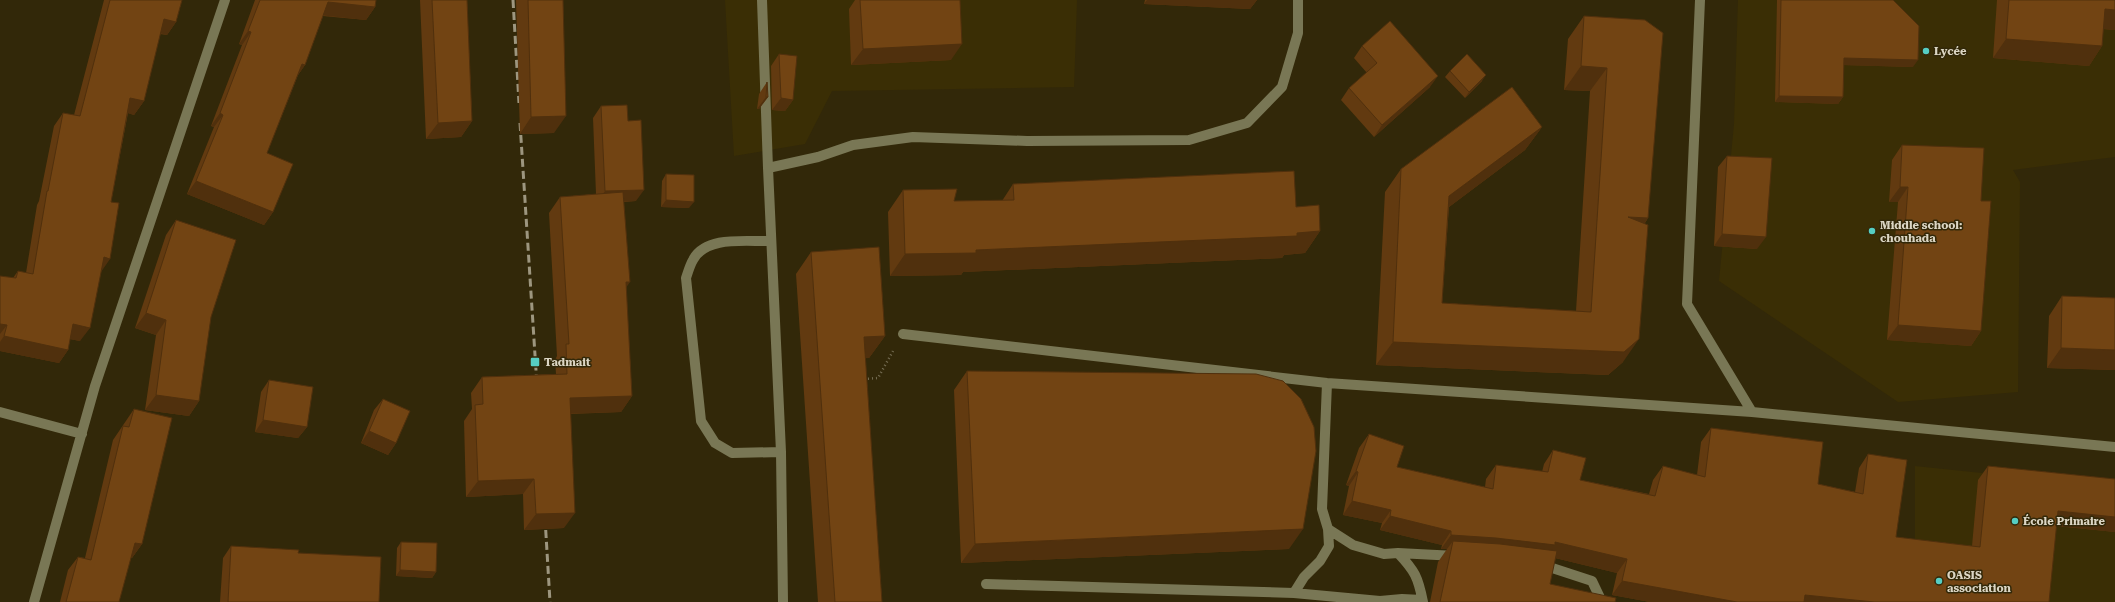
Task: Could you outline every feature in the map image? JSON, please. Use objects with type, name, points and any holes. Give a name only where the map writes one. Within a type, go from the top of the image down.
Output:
[{"type":"street","points":[[34,602],[95,386],[225,0]]},
{"type":"street","points":[[762,0],[781,452],[783,602]]},
{"type":"street","points":[[768,168],[818,157],[853,146],[913,137],[1027,141],[1189,140],[1247,123],[1282,87],[1298,33],[1298,0]]},
{"type":"street","points":[[1700,0],[1687,304],[1752,412]]},
{"type":"street","points":[[771,241],[726,243],[707,246],[693,259],[686,278],[701,422],[715,443],[732,453],[781,452]]},
{"type":"street","points":[[903,334],[1327,382],[1752,412],[2115,447]]},
{"type":"street","points":[[1294,593],[1304,577],[1320,561],[1329,546],[1328,529],[1322,509],[1327,382]]},
{"type":"street","points":[[0,412],[82,434]]},
{"type":"street","points":[[1328,529],[1353,545],[1384,554],[1398,553],[1470,557]]},
{"type":"street","points":[[986,584],[1321,594],[1380,601],[1402,599],[1423,601],[1420,583],[1412,568],[1398,553]]},
{"type":"street","points":[[1531,563],[1546,565],[1592,581],[1602,602]]},
{"type":"path","points":[[863,380],[878,378],[903,334]]},
{"type":"shaded area","points":[[725,0],[1077,0],[1074,87],[832,91],[805,144],[734,156]]},
{"type":"shaded area","points":[[1738,0],[2115,0],[2115,157],[2013,170],[2020,182],[2018,392],[1898,402],[1719,281],[1734,124]]},
{"type":"shaded area","name":"École Primaire","points":[[1915,466],[2115,487],[2115,602],[1909,602],[1915,555]]},
{"type":"building","points":[[110,0],[182,0],[176,22],[164,19],[144,101],[130,98],[111,202],[119,203],[110,259],[104,257],[90,328],[73,324],[68,350],[4,336],[7,325],[0,324],[0,276],[16,278],[18,271],[33,274],[47,191],[63,113],[80,116]]},
{"type":"building","points":[[260,0],[376,0],[375,7],[328,2],[305,65],[302,64],[267,153],[293,164],[273,212],[196,181],[223,115],[220,113],[251,32],[248,31]]},
{"type":"building","points":[[432,0],[467,0],[472,121],[438,123]]},
{"type":"building","points":[[528,0],[563,0],[566,116],[531,117]]},
{"type":"building","points":[[860,0],[960,0],[962,44],[863,49]]},
{"type":"building","points":[[1781,0],[1893,0],[1919,26],[1918,60],[1844,58],[1843,97],[1779,96]]},
{"type":"building","points":[[2009,0],[2115,0],[2115,10],[2105,9],[2102,46],[2006,39]]},
{"type":"building","points":[[1584,16],[1645,20],[1663,33],[1648,218],[1628,217],[1648,225],[1639,339],[1624,352],[1393,342],[1401,169],[1512,87],[1542,127],[1449,196],[1442,303],[1591,312],[1607,68],[1581,66]]},
{"type":"building","points":[[1390,21],[1438,76],[1382,125],[1349,88],[1377,63],[1362,46]]},
{"type":"building","points":[[779,54],[797,56],[793,100],[781,98]]},
{"type":"building","points":[[1467,54],[1486,75],[1469,92],[1450,71]]},
{"type":"building","points":[[767,82],[768,97],[766,97]]},
{"type":"building","points":[[627,105],[628,121],[641,120],[644,190],[605,191],[601,106]]},
{"type":"building","points":[[1902,145],[1984,148],[1981,201],[1991,201],[1981,331],[1898,325],[1908,187],[1900,187]]},
{"type":"building","points":[[1727,156],[1772,158],[1766,237],[1722,234]]},
{"type":"building","points":[[1294,171],[1296,207],[1319,205],[1320,231],[1297,233],[1297,236],[976,250],[976,253],[905,254],[903,190],[957,189],[954,201],[1014,200],[1013,184]]},
{"type":"building","points":[[666,174],[694,175],[694,202],[666,200]]},
{"type":"building","points":[[623,192],[630,282],[626,282],[632,396],[570,398],[575,513],[536,514],[534,479],[478,481],[475,405],[483,404],[482,377],[567,374],[566,344],[569,344],[560,197]]},
{"type":"building","points":[[176,220],[236,240],[211,317],[199,401],[156,395],[166,320],[146,313]]},
{"type":"building","points":[[879,247],[885,336],[864,337],[882,602],[835,602],[811,252]]},
{"type":"building","points":[[2062,296],[2115,298],[2115,350],[2061,348]]},
{"type":"building","points":[[967,371],[1256,374],[1283,381],[1301,399],[1314,427],[1316,451],[1303,529],[975,544]]},
{"type":"building","points":[[269,380],[313,387],[307,427],[263,420]]},
{"type":"building","points":[[383,399],[410,411],[396,443],[369,431]]},
{"type":"building","points":[[134,409],[172,418],[142,544],[135,543],[119,602],[66,602],[78,557],[91,560],[123,426],[129,427]]},
{"type":"building","points":[[1711,428],[1823,442],[1818,484],[1863,494],[1868,454],[1907,460],[1896,537],[1980,547],[1988,466],[2115,479],[2115,517],[2058,511],[2049,602],[1874,602],[1805,595],[1804,602],[1737,602],[1622,581],[1627,559],[1555,542],[1555,545],[1496,538],[1451,535],[1451,531],[1390,516],[1391,510],[1352,501],[1358,472],[1356,471],[1369,434],[1404,446],[1397,467],[1493,489],[1496,465],[1548,472],[1553,450],[1586,458],[1580,480],[1655,496],[1663,466],[1705,477]]},
{"type":"building","points":[[1453,541],[1500,544],[1557,551],[1550,584],[1616,598],[1615,602],[1440,602]]},
{"type":"building","points":[[401,542],[437,543],[436,572],[400,570]]},
{"type":"building","points":[[231,546],[299,550],[298,553],[381,557],[379,602],[228,602]]},
{"type":"railway","points":[[513,0],[519,103]]},
{"type":"railway","points":[[520,123],[537,386]]},
{"type":"railway","points":[[545,518],[550,602]]},
{"type":"place","name":"Lycée","points":[[1926,51]]},
{"type":"place","name":"Middle school: chouhada","points":[[1872,231]]},
{"type":"place","name":"Tadmait","points":[[535,362]]},
{"type":"place","name":"École Primaire","points":[[2015,521]]},
{"type":"place","name":"OASIS association","points":[[1939,581]]}]
